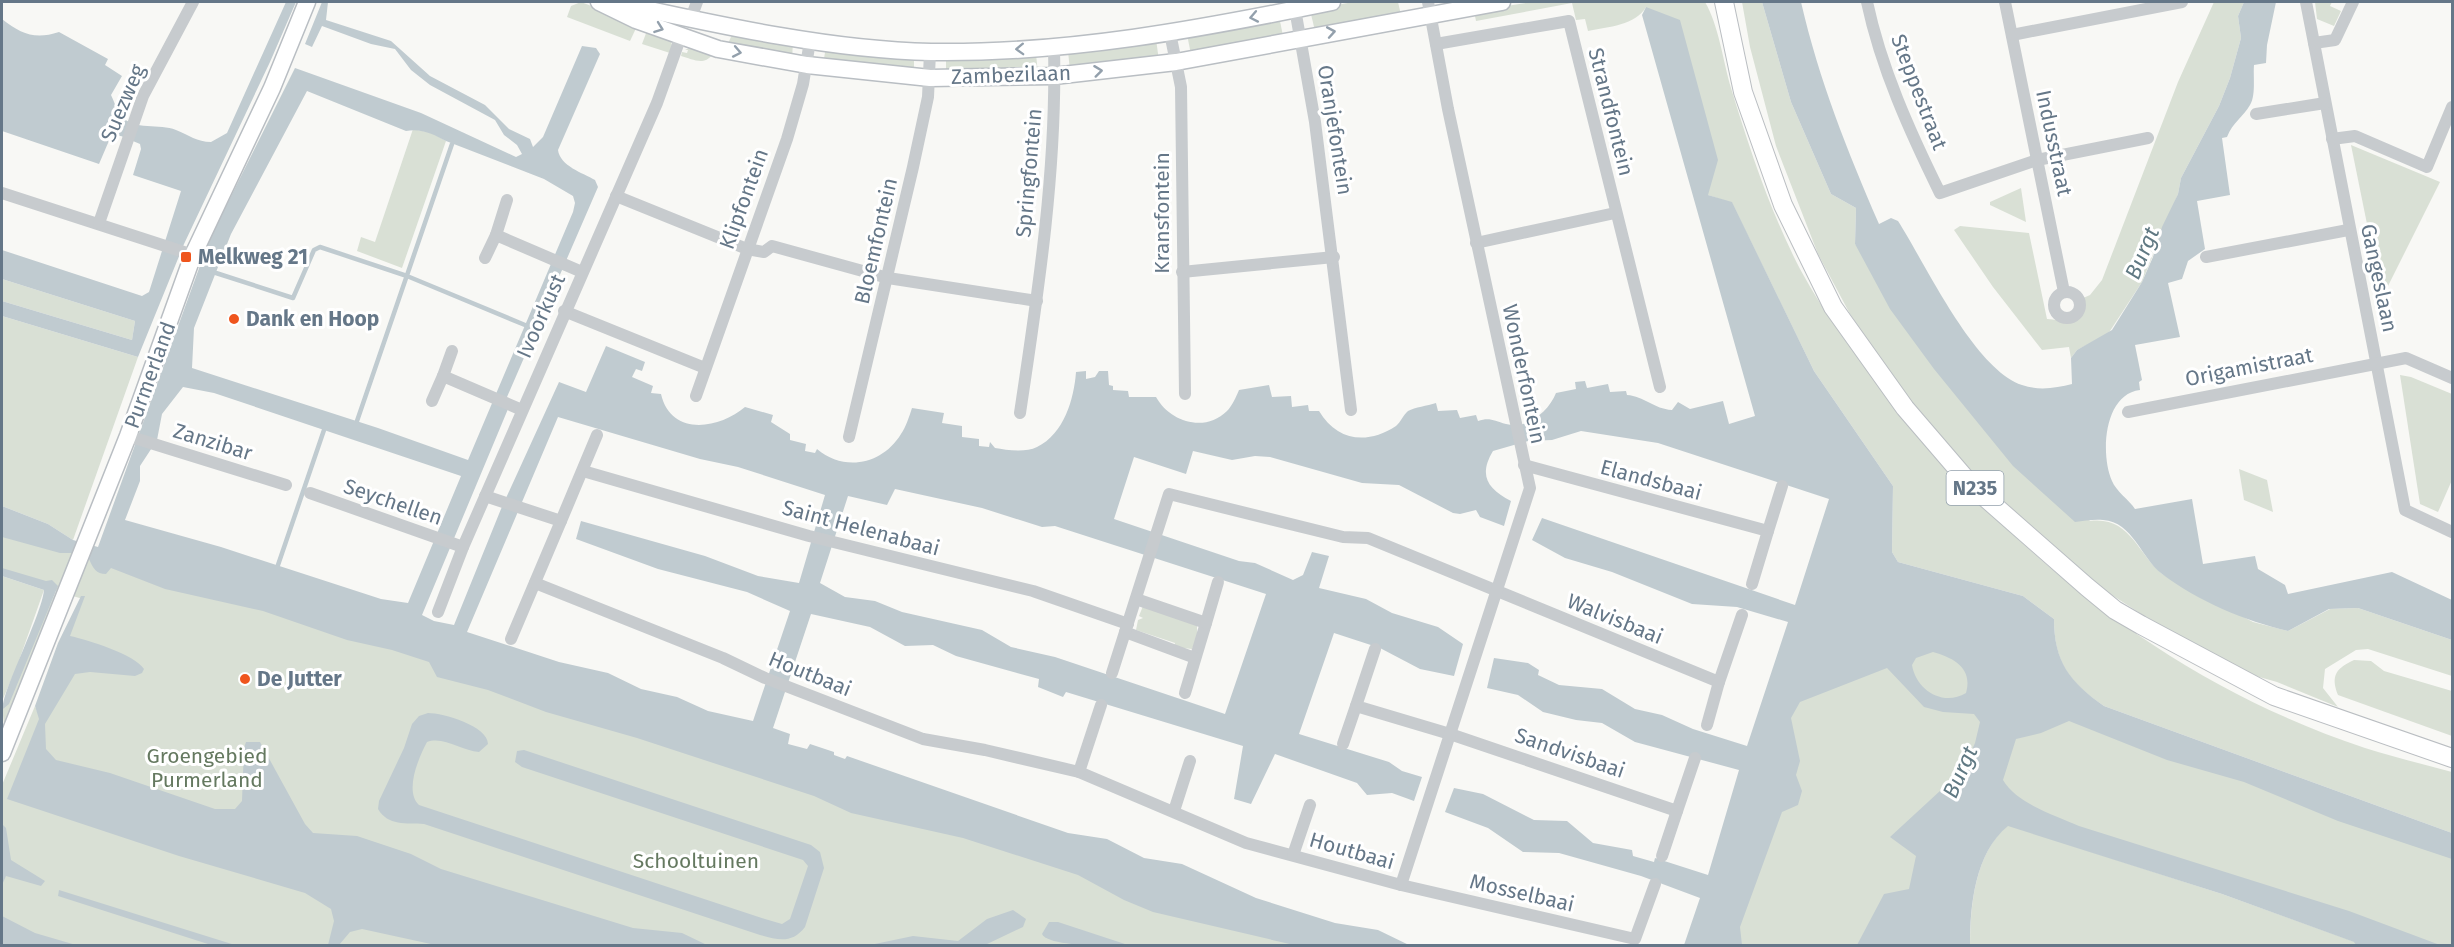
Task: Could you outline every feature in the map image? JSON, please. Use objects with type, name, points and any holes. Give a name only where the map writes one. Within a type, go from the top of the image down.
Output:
[{"type":"main road","name":"N235","points":[[1724,2],[1743,92],[1783,205],[1833,307],[1905,408],[1972,486],[2115,610],[2141,625],[2274,696],[2452,758]]},
{"type":"street","name":"Suezweg","points":[[99,223],[145,92],[193,2]]},
{"type":"street","name":"Purmerland","points":[[2,753],[131,437],[188,253],[272,88],[308,2]]},
{"type":"street","name":"Zambezilaan","points":[[599,2],[636,20],[718,49],[807,65],[930,78],[1054,76],[1176,62],[1300,38],[1429,8],[1502,2]]},
{"type":"street","name":"Zambezilaan","points":[[613,2],[810,41],[930,52],[1054,48],[1170,33],[1332,2]]},
{"type":"street","points":[[681,36],[697,2]]},
{"type":"street","name":"Steppestraat","points":[[1867,2],[1890,80],[1914,141],[1940,193],[2037,160]]},
{"type":"street","name":"Indusstraat","points":[[2005,2],[2064,292]]},
{"type":"street","points":[[2012,34],[2182,2]]},
{"type":"street","name":"Gangeslaan","points":[[2306,2],[2348,230],[2377,362],[2405,510],[2452,532]]},
{"type":"street","points":[[2314,43],[2335,40],[2353,2]]},
{"type":"street","name":"Wonderfontein","points":[[1401,885],[1530,488],[1476,243],[1429,8]]},
{"type":"street","name":"Oranjefontein","points":[[1295,9],[1334,257],[1351,410]]},
{"type":"street","name":"Strandfontein","points":[[1436,44],[1569,21],[1660,387]]},
{"type":"street","name":"Kransfontein","points":[[1170,33],[1181,87],[1185,394]]},
{"type":"street","name":"Ivoorkust","points":[[438,612],[459,545],[485,496],[518,408],[564,312],[577,270],[616,196],[657,103],[681,36]]},
{"type":"street","name":"Klipfontein","points":[[696,396],[787,139],[807,65],[810,41]]},
{"type":"street","name":"Springfontein","points":[[1020,413],[1037,301],[1051,157],[1054,48]]},
{"type":"street","name":"Bloemfontein","points":[[849,437],[888,278],[927,102],[930,52]]},
{"type":"street","points":[[2256,114],[2325,103]]},
{"type":"street","points":[[2332,139],[2355,136],[2427,166],[2452,107]]},
{"type":"street","points":[[2037,160],[2148,138]]},
{"type":"street","points":[[2,193],[188,253]]},
{"type":"street","points":[[616,196],[747,249],[764,252],[772,246],[888,278],[1037,301]]},
{"type":"street","points":[[485,258],[496,235],[507,200]]},
{"type":"street","points":[[1476,243],[1615,213]]},
{"type":"street","points":[[2206,257],[2348,230]]},
{"type":"street","points":[[496,235],[577,270]]},
{"type":"street","points":[[1182,272],[1334,257]]},
{"type":"street","points":[[564,312],[705,368]]},
{"type":"street","points":[[432,400],[452,351]]},
{"type":"street","name":"Origamistraat","points":[[2128,412],[2406,358],[2452,378]]},
{"type":"street","points":[[443,376],[518,408]]},
{"type":"street","points":[[511,639],[597,435]]},
{"type":"street","name":"Zanzibar","points":[[131,437],[286,485]]},
{"type":"street","name":"Elandsbaai","points":[[1524,465],[1768,531]]},
{"type":"street","name":"Saint Helenabaai","points":[[583,471],[809,536],[1033,591],[1195,658]]},
{"type":"street","points":[[1752,584],[1782,486]]},
{"type":"street","name":"Seychellen","points":[[310,493],[459,545]]},
{"type":"street","points":[[1112,673],[1169,494],[1343,537],[1368,538],[1496,591]]},
{"type":"street","points":[[485,496],[561,521]]},
{"type":"street","points":[[1185,693],[1218,582]]},
{"type":"street","name":"Houtbaai","points":[[535,583],[723,658],[792,689],[923,739],[985,750],[1079,772],[1246,843],[1401,885]]},
{"type":"street","name":"Walvisbaai","points":[[1496,591],[1719,682]]},
{"type":"street","points":[[1136,599],[1206,623]]},
{"type":"street","points":[[1707,725],[1742,615]]},
{"type":"street","points":[[1343,744],[1375,649]]},
{"type":"street","points":[[1079,772],[1101,705]]},
{"type":"street","points":[[1356,706],[1450,734]]},
{"type":"street","name":"Sandvisbaai","points":[[1450,734],[1677,811]]},
{"type":"street","points":[[1662,856],[1695,758]]},
{"type":"street","points":[[1174,811],[1190,761]]},
{"type":"street","name":"Houtbaai","points":[[1293,855],[1310,805]]},
{"type":"street","name":"Mosselbaai","points":[[1401,885],[1634,942],[1655,884]]},
{"type":"green space","points":[[581,2],[638,24],[630,41],[567,17],[571,6]]},
{"type":"green space","points":[[1353,2],[1398,2],[1401,15],[1315,31],[1310,10]]},
{"type":"green space","points":[[1532,2],[1705,2],[1714,22],[1731,88],[1761,180],[1800,269],[1833,323],[1858,358],[1945,465],[1996,518],[2050,567],[2107,613],[2167,654],[2230,690],[2296,722],[2365,748],[2452,772],[2452,833],[2104,706],[2081,688],[2066,670],[2057,647],[2054,619],[2023,596],[1898,562],[1892,552],[1893,486],[1814,371],[1732,203],[1708,195],[1646,7],[1636,18],[1629,21],[1588,31],[1585,19],[1576,20],[1572,3],[1476,21],[1474,11]]},
{"type":"green space","points":[[1742,2],[1762,2],[1791,102],[1831,194],[1856,208],[1855,244],[2090,521],[2115,524],[2132,538],[2162,574],[2253,622],[2288,631],[2330,609],[2358,608],[2452,640],[2452,676],[2368,649],[2356,650],[2325,669],[2323,688],[2338,707],[2277,682],[2238,671],[2183,641],[2101,588],[1993,499],[1901,390],[1850,314],[1818,254],[1776,146],[1750,47]]},
{"type":"green space","points":[[2214,2],[2244,2],[2238,16],[2241,38],[2230,78],[2219,106],[2181,178],[2178,194],[2142,282],[2108,334],[2077,350],[2071,358],[2069,347],[2042,350],[1993,287],[1954,230],[1960,226],[2029,233],[2047,319],[2072,322],[2080,318],[2083,313],[2081,299],[2090,295],[2102,280],[2178,82]]},
{"type":"green space","points":[[2315,2],[2332,2],[2330,6],[2341,11],[2334,26],[2317,19]]},
{"type":"green space","points":[[1279,16],[1283,36],[1191,55],[1187,34]]},
{"type":"green space","points":[[648,28],[670,39],[672,45],[670,53],[642,44]]},
{"type":"green space","points":[[734,30],[793,42],[792,59],[727,46]]},
{"type":"green space","points":[[1156,39],[1159,61],[1070,71],[1068,51]]},
{"type":"green space","points":[[691,47],[712,55],[702,61],[681,56],[682,52],[687,53],[688,50],[685,50]]},
{"type":"green space","points":[[826,47],[914,54],[914,73],[823,64]]},
{"type":"green space","points":[[1036,54],[1038,74],[946,74],[946,55]]},
{"type":"green space","points":[[413,129],[432,133],[446,141],[402,268],[357,251],[361,237],[375,242]]},
{"type":"green space","points":[[2351,145],[2440,182],[2387,288],[2380,288]]},
{"type":"green space","points":[[2021,188],[2026,222],[1990,205],[1990,202]]},
{"type":"green space","points":[[2,279],[135,321],[132,340],[2,301]]},
{"type":"green space","points":[[2,316],[138,357],[73,540],[48,524],[2,506]]},
{"type":"green space","points":[[2400,375],[2411,377],[2452,394],[2452,480],[2438,512],[2420,504]]},
{"type":"green space","points":[[2239,469],[2267,480],[2273,512],[2244,500]]},
{"type":"green space","name":"Groengebied Purmerland","points":[[2,520],[1341,945],[2,945],[2,785],[35,706],[37,711],[83,599],[59,592],[4,725],[2,706],[3,709],[56,591],[2,573]]},
{"type":"green space","points":[[2,576],[44,590],[2,701]]},
{"type":"green space","points":[[1143,606],[1197,624],[1197,638],[1192,649],[1174,647],[1175,643],[1136,630],[1138,620],[1143,618],[1139,616]]},
{"type":"green space","points":[[1825,610],[1962,625],[2088,714],[2452,839],[2452,945],[2407,945],[1979,805],[1909,945],[1705,946]]},
{"type":"green space","points":[[2354,660],[2371,661],[2384,671],[2452,691],[2452,736],[2338,695],[2335,677],[2339,669]]},
{"type":"green space","points":[[2008,825],[2222,894],[2355,942],[2356,945],[1970,946],[1973,897],[1981,865],[1988,850]]},
{"type":"shaded area","points":[[286,2],[296,2],[184,244],[138,357],[2,316],[2,301],[132,340],[135,321],[2,279],[2,250],[142,296],[149,292],[181,191],[133,175],[141,149],[140,144],[121,136],[111,136],[99,164],[2,131],[2,19],[29,34],[43,35],[59,32],[108,59],[105,65],[122,76],[111,95],[121,116],[126,121],[133,124],[170,128],[197,140],[211,142],[227,133]]},
{"type":"shaded area","points":[[322,2],[328,2],[326,20],[391,41],[430,76],[485,105],[509,129],[530,139],[533,147],[543,137],[582,46],[596,48],[600,54],[558,150],[567,165],[595,180],[598,187],[507,397],[508,409],[422,615],[434,621],[454,625],[501,509],[559,382],[586,392],[606,346],[645,362],[642,371],[636,369],[632,377],[653,386],[651,393],[661,394],[666,408],[685,423],[710,424],[734,415],[745,407],[773,415],[771,422],[790,434],[790,440],[806,444],[805,451],[815,453],[817,449],[839,461],[850,463],[862,462],[884,453],[901,434],[912,408],[944,413],[942,423],[962,426],[962,437],[979,439],[979,446],[989,447],[990,442],[995,448],[1010,450],[1027,450],[1037,447],[1054,434],[1061,425],[1070,404],[1076,372],[1086,371],[1086,379],[1095,377],[1099,371],[1108,371],[1109,385],[1113,386],[1113,390],[1128,391],[1129,397],[1156,397],[1170,413],[1188,422],[1199,423],[1209,422],[1227,411],[1239,390],[1269,385],[1272,397],[1291,396],[1292,407],[1308,405],[1309,411],[1319,411],[1335,429],[1353,437],[1364,438],[1396,426],[1408,411],[1414,408],[1436,403],[1438,411],[1457,410],[1460,418],[1476,415],[1478,421],[1489,419],[1506,424],[1522,424],[1543,412],[1556,393],[1576,389],[1575,382],[1585,381],[1587,388],[1608,384],[1610,392],[1626,391],[1627,395],[1672,410],[1678,402],[1690,409],[1723,401],[1729,424],[1755,416],[1642,15],[1646,7],[1680,20],[1718,160],[1708,195],[1732,202],[1814,371],[1893,486],[1892,552],[1898,562],[2023,596],[2054,619],[2057,647],[2066,670],[2082,688],[2104,706],[2452,833],[2452,859],[2338,821],[2244,782],[2167,760],[2069,721],[2041,733],[2016,739],[2003,780],[2009,788],[2017,796],[2037,808],[2079,826],[2349,911],[2440,945],[2356,945],[2354,942],[2222,894],[2008,826],[1988,850],[1981,865],[1973,897],[1970,945],[1857,945],[1884,894],[1909,889],[1916,856],[1890,837],[1941,790],[1956,785],[1975,743],[1980,722],[1974,714],[1943,712],[1924,707],[1887,668],[1800,702],[1791,718],[1800,761],[1796,775],[1802,791],[1798,805],[1782,812],[1740,927],[1742,945],[1684,945],[1700,898],[1641,876],[1559,853],[1523,852],[1488,828],[1445,812],[1454,788],[1483,794],[1534,820],[1567,821],[1593,843],[1632,850],[1633,856],[1654,862],[1655,858],[1708,875],[1739,770],[1635,742],[1602,723],[1576,720],[1543,712],[1518,695],[1487,688],[1494,658],[1528,663],[1539,670],[1538,675],[1559,685],[1602,689],[1635,709],[1662,715],[1693,729],[1747,746],[1788,622],[1737,607],[1692,604],[1612,572],[1565,558],[1532,540],[1542,518],[1795,605],[1829,499],[1658,443],[1581,431],[1552,440],[1528,441],[1493,451],[1486,468],[1488,481],[1496,492],[1511,501],[1504,526],[1480,517],[1476,510],[1460,514],[1453,513],[1399,485],[1362,483],[1270,457],[1255,456],[1232,460],[1193,451],[1186,474],[1134,457],[1114,519],[1239,561],[1255,563],[1293,580],[1303,575],[1312,552],[1329,556],[1319,588],[1366,599],[1392,613],[1438,627],[1463,644],[1454,676],[1420,669],[1380,648],[1334,633],[1299,734],[1389,762],[1402,771],[1422,777],[1414,801],[1392,793],[1367,795],[1357,783],[1275,754],[1251,804],[1234,799],[1243,746],[1066,692],[1063,697],[1038,687],[1039,679],[956,656],[933,645],[905,646],[870,627],[811,614],[773,728],[790,734],[788,744],[807,749],[810,744],[834,752],[834,755],[845,759],[847,756],[1068,833],[1107,839],[1144,858],[1182,864],[1256,898],[1335,923],[1378,930],[1411,946],[1294,945],[1153,912],[1124,900],[1078,875],[963,838],[851,813],[814,796],[637,738],[546,712],[488,690],[437,677],[429,662],[392,650],[347,640],[263,611],[165,589],[111,568],[106,574],[100,573],[89,559],[75,553],[60,553],[2,537],[2,506],[48,524],[73,540],[98,547],[210,238],[295,68],[421,113],[516,157],[522,154],[517,145],[504,135],[495,120],[430,85],[411,70],[395,49],[371,44],[322,26],[312,47],[305,44]],"holes":[[[307,91],[406,131],[417,130],[432,134],[544,179],[573,196],[575,203],[468,460],[378,428],[192,368],[194,328],[231,234]],[[183,387],[214,393],[461,476],[408,603],[381,599],[221,547],[125,520],[140,481],[140,466],[157,440],[162,414]],[[558,417],[700,459],[738,467],[825,495],[799,583],[758,576],[705,556],[581,521],[576,539],[658,569],[747,592],[790,611],[753,721],[708,711],[677,697],[641,689],[608,673],[559,662],[467,632]],[[895,489],[982,508],[1042,527],[1055,526],[1266,594],[1225,714],[1055,657],[1011,647],[982,630],[902,612],[875,601],[845,597],[820,583],[848,496],[887,505]],[[1933,652],[1948,657],[1960,665],[1964,671],[1967,677],[1966,693],[1948,698],[1932,694],[1919,682],[1912,665],[1916,658]]]},
{"type":"shaded area","points":[[1762,2],[1801,2],[1816,59],[1835,115],[1879,224],[1891,218],[1898,221],[1952,313],[1986,359],[2004,375],[2022,385],[2054,388],[2072,384],[2071,358],[2077,350],[2112,330],[2142,282],[2162,227],[2178,194],[2181,178],[2219,106],[2230,78],[2241,38],[2238,16],[2244,2],[2276,2],[2267,45],[2266,63],[2254,65],[2252,101],[2227,137],[2222,138],[2230,195],[2197,201],[2205,249],[2188,261],[2182,279],[2168,283],[2180,337],[2135,345],[2142,380],[2139,382],[2140,390],[2128,394],[2112,413],[2106,441],[2108,470],[2114,485],[2135,509],[2192,499],[2203,564],[2255,556],[2258,569],[2285,585],[2288,594],[2392,572],[2452,600],[2452,640],[2358,608],[2329,609],[2288,631],[2239,616],[2191,593],[2162,574],[2122,527],[2103,520],[2075,522],[2013,466],[1934,369],[1890,309],[1855,244],[1856,208],[1831,194],[1791,102]]},
{"type":"shaded area","points":[[2,568],[46,581],[52,580],[58,586],[9,704],[3,709],[8,688],[42,602],[44,590],[2,576]]},
{"type":"shaded area","points":[[81,596],[85,596],[70,636],[121,653],[139,663],[144,669],[142,673],[135,676],[90,672],[75,674],[45,724],[46,749],[56,760],[110,773],[215,809],[235,809],[242,801],[246,742],[260,742],[305,824],[313,833],[357,836],[411,854],[441,869],[633,928],[682,933],[707,945],[440,946],[362,929],[350,932],[339,945],[328,945],[334,921],[331,909],[305,893],[179,856],[7,799],[39,719],[35,706],[58,643]]},
{"type":"shaded area","points":[[428,713],[444,715],[473,726],[486,738],[488,744],[479,752],[446,742],[427,742],[414,774],[413,791],[419,805],[765,919],[782,924],[790,919],[808,866],[803,860],[522,767],[515,762],[517,751],[524,750],[811,845],[820,852],[824,868],[805,927],[790,938],[767,937],[424,824],[392,821],[378,809],[379,801],[404,748],[412,724],[419,716]]},
{"type":"shaded area","points":[[2,824],[6,828],[11,860],[45,881],[41,886],[6,876],[2,885]]},
{"type":"shaded area","points":[[59,890],[235,945],[211,945],[58,896]]},
{"type":"shaded area","points":[[1013,910],[1026,919],[1023,927],[985,945],[870,945],[913,936],[958,941],[987,919]]},
{"type":"shaded area","points":[[2,916],[35,933],[76,945],[2,945]]},
{"type":"shaded area","points":[[1049,922],[1058,922],[1128,945],[1081,945],[1056,941],[1042,934]]},
{"type":"waterway","points":[[357,421],[452,144]]},
{"type":"waterway","points":[[216,273],[293,298],[314,250],[320,247],[407,276],[525,325]]},
{"type":"waterway","points":[[278,565],[324,430]]},
{"type":"place","name":"Melkweg 21","points":[[186,257]]},
{"type":"place","name":"Dank en Hoop","points":[[234,319]]},
{"type":"place","name":"De Jutter","points":[[245,679]]},
{"type":"water label","name":"Burgt","points":[[2142,253]]},
{"type":"water label","name":"Burgt","points":[[1960,772]]},
{"type":"park label","name":"Schooltuinen","points":[[696,861]]}]
